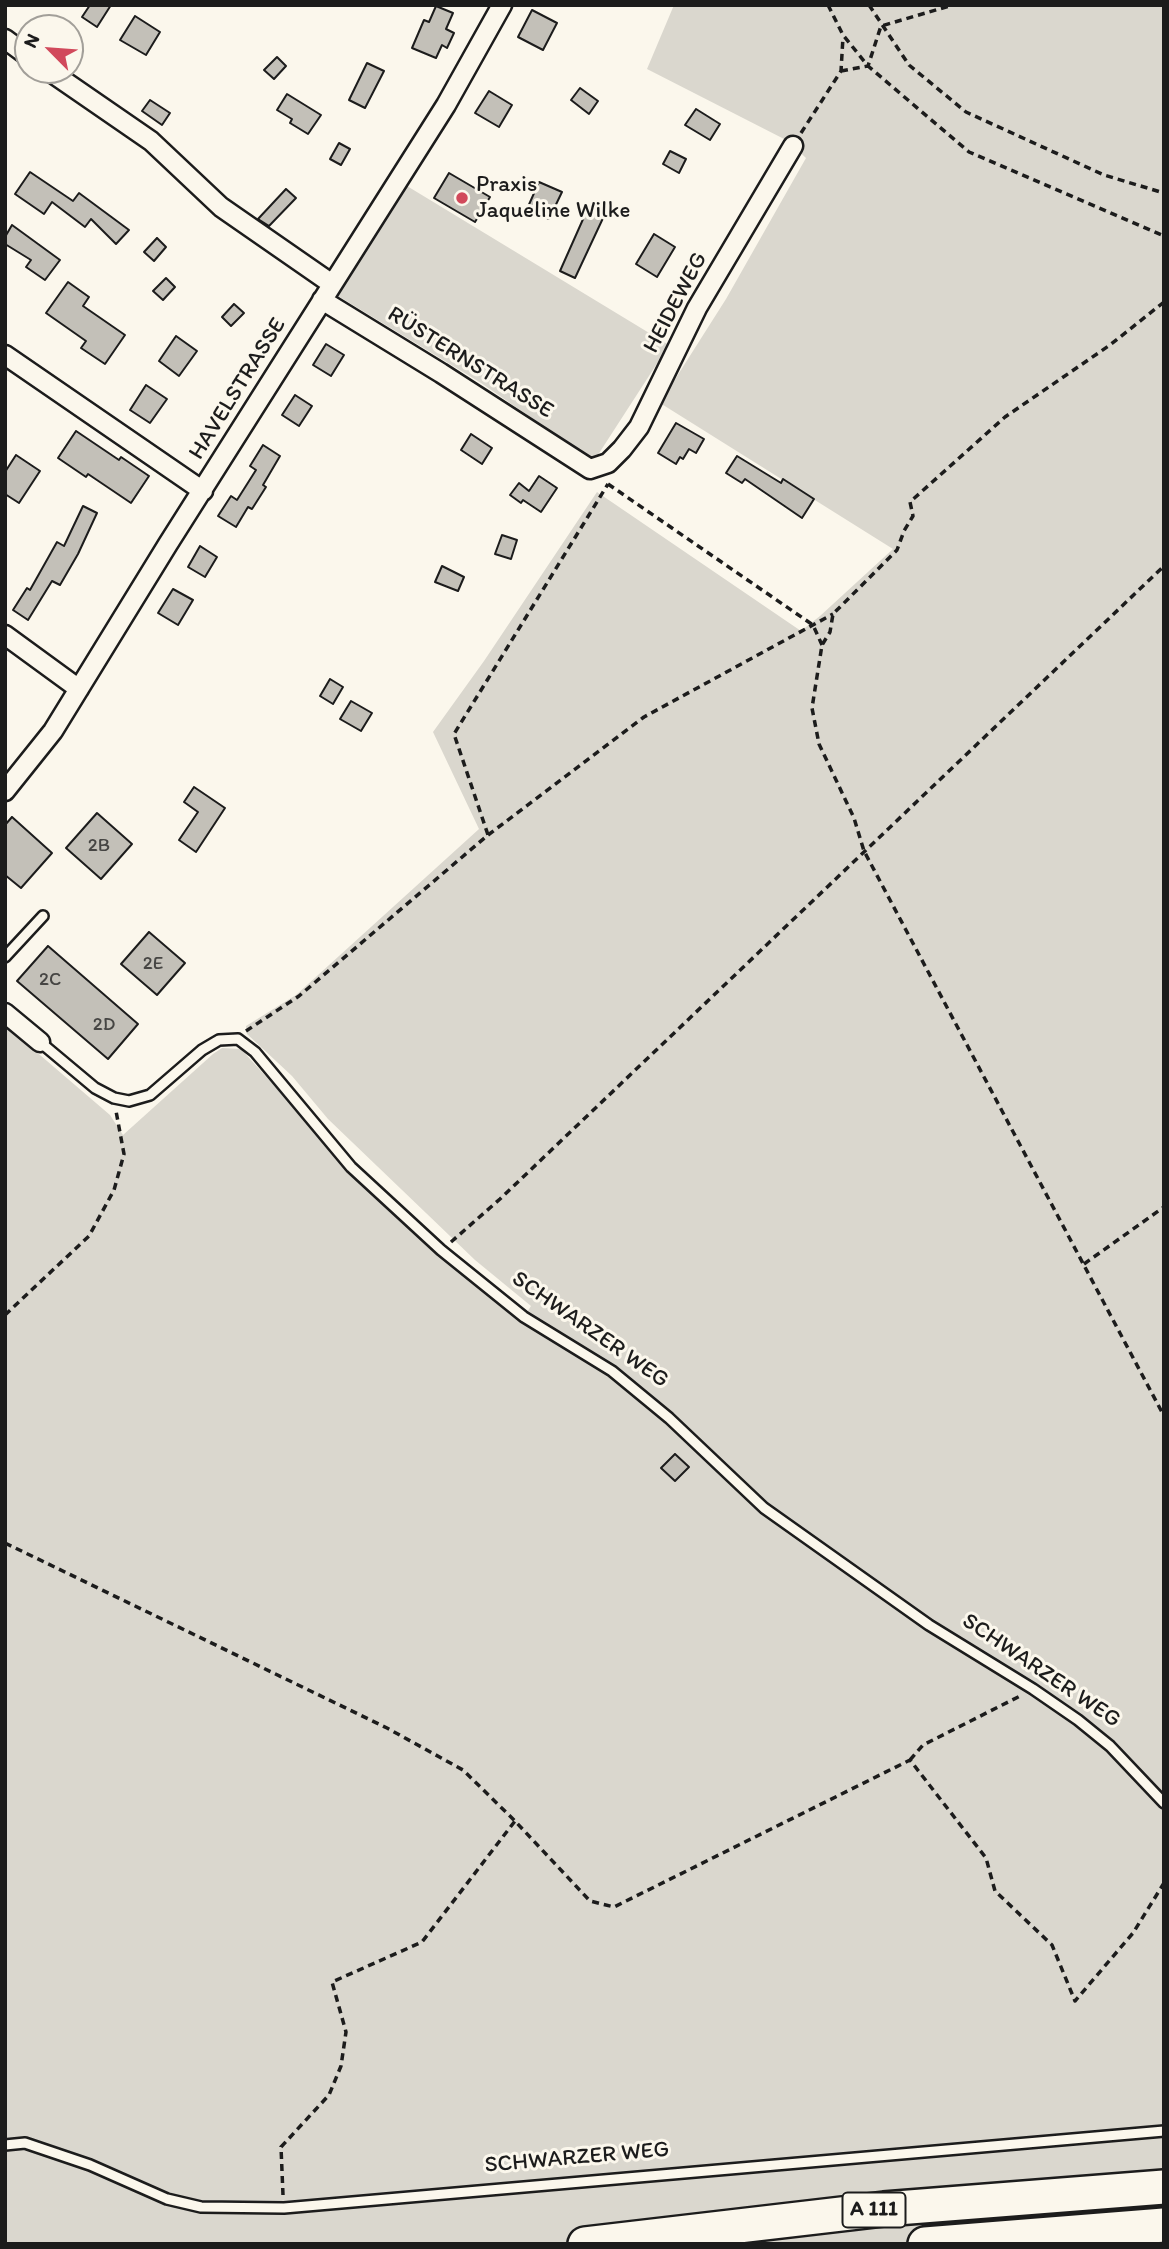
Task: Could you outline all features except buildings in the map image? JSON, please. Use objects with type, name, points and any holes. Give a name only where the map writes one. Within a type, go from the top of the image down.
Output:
[{"type":"highway","name":"A 111","points":[[585,2244],[884,2209],[1164,2187]]},
{"type":"highway","name":"A 111","points":[[925,2244],[1164,2225]]},
{"type":"street","name":"HAVELSTRASSE","points":[[5,791],[36,754],[79,689],[446,105],[500,6]]},
{"type":"street","points":[[68,84],[164,152],[221,207],[332,284]]},
{"type":"street","name":"HEIDEWEG","points":[[590,469],[608,463],[639,428],[697,308],[793,146]]},
{"type":"street","name":"RÜSTERNSTRASSE","points":[[322,300],[590,469]]},
{"type":"street","points":[[5,355],[203,491]]},
{"type":"street","points":[[5,635],[79,689]]},
{"type":"street","points":[[5,1013],[40,1042]]},
{"type":"lane","points":[[5,957],[43,916]]},
{"type":"lane","points":[[40,1042],[95,1088],[114,1098],[129,1101],[150,1095],[202,1050],[219,1040],[238,1039]]},
{"type":"lane","name":"SCHWARZER WEG","points":[[238,1039],[255,1052],[351,1167],[442,1250],[524,1317],[612,1371],[669,1418],[764,1508],[929,1625],[1078,1720],[1110,1746],[1164,1803]]},
{"type":"lane","name":"SCHWARZER WEG","points":[[5,2145],[25,2143],[90,2165],[167,2199],[201,2207],[284,2208],[1164,2132]]},
{"type":"path","points":[[828,5],[843,35],[868,66],[969,152],[1164,236]]},
{"type":"path","points":[[869,5],[909,65],[966,112],[1104,175],[1164,193]]},
{"type":"path","points":[[881,26],[953,5]]},
{"type":"path","points":[[868,66],[881,26]]},
{"type":"path","points":[[793,146],[842,71],[843,35]]},
{"type":"path","points":[[842,71],[868,66]]},
{"type":"path","points":[[238,1039],[254,1024],[299,996],[488,835],[644,717],[833,614],[897,550],[904,531],[914,516],[910,502],[1005,416],[1110,345],[1164,302]]},
{"type":"path","points":[[590,469],[813,625],[822,645]]},
{"type":"path","points":[[488,835],[454,734],[608,484]]},
{"type":"path","points":[[442,1250],[500,1199],[1164,566]]},
{"type":"path","points":[[833,614],[830,632],[822,645],[812,708],[819,744],[854,818],[864,851],[1164,1416]]},
{"type":"path","points":[[5,1315],[89,1236],[114,1190],[124,1154],[114,1098]]},
{"type":"path","points":[[1084,1264],[1164,1207]]},
{"type":"path","points":[[5,1543],[387,1728],[463,1770],[590,1901],[614,1907],[910,1760],[923,1745],[1033,1689]]},
{"type":"path","points":[[910,1760],[986,1858],[995,1891],[1052,1945],[1075,2001],[1133,1933],[1164,1883]]},
{"type":"path","points":[[284,2208],[281,2147],[329,2095],[341,2066],[346,2032],[332,1982],[422,1942],[515,1821]]},
{"type":"shaded area","points":[[674,5],[1164,5],[1164,2244],[5,2244],[5,1025],[110,1115],[123,1135],[213,1054],[222,1048],[241,1049],[372,1193],[500,1306],[522,1320],[531,1306],[475,1260],[328,1119],[292,1076],[247,1034],[246,1026],[296,995],[479,829],[433,732],[597,492],[801,631],[893,549],[660,403],[726,299],[806,158],[788,141],[647,69]]},
{"type":"shaded area","points":[[407,186],[669,345],[594,461],[481,383],[338,296]]},
{"type":"place","name":"Praxis Jaqueline Wilke","points":[[462,198]]}]
